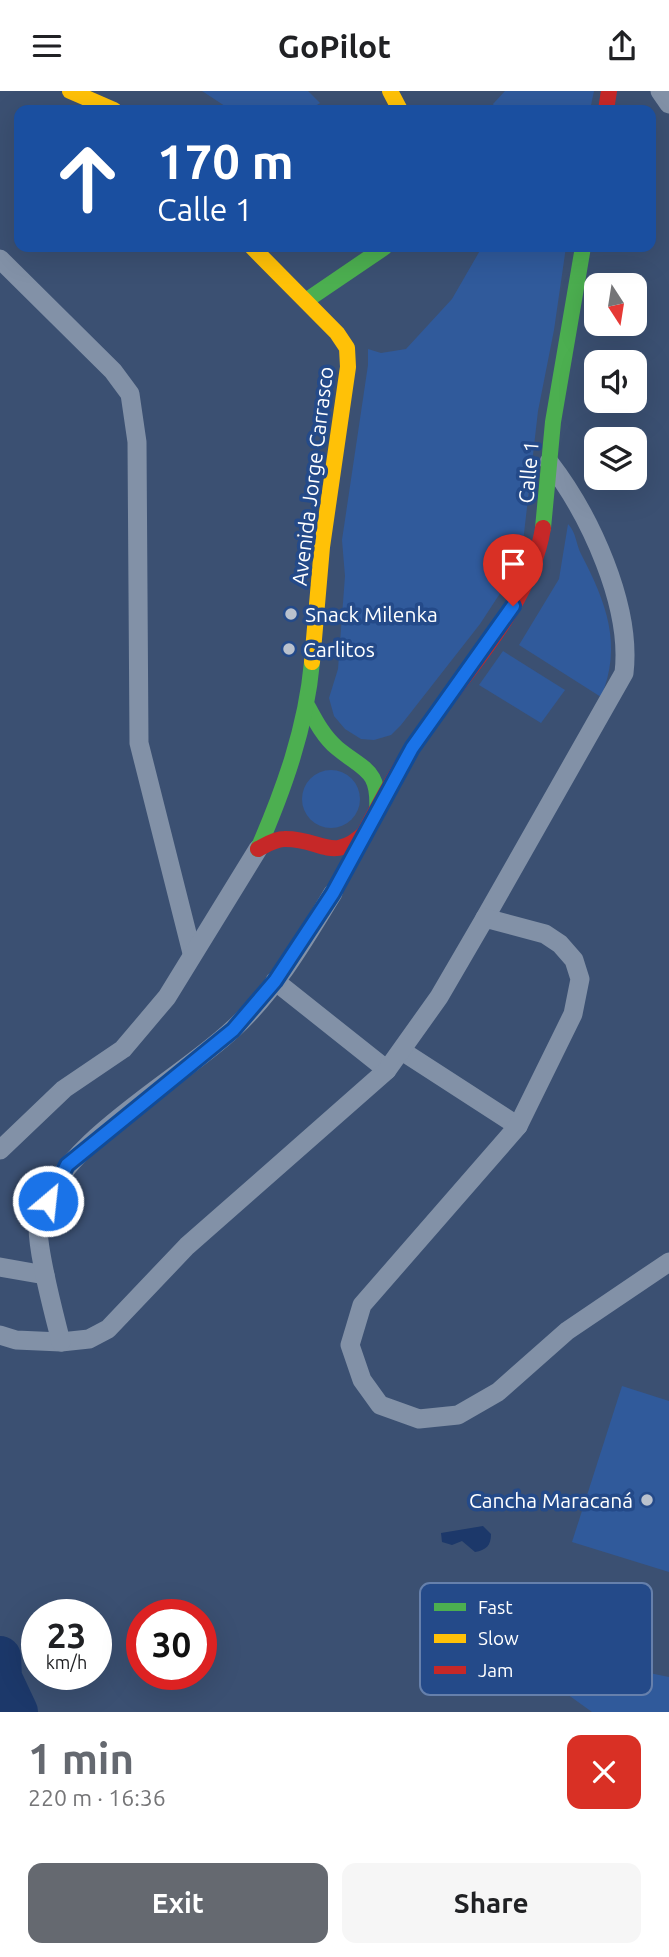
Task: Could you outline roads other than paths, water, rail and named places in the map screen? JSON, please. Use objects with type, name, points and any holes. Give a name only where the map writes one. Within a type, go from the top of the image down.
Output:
[{"type":"main road","points":[[71,91],[103,105]]},
{"type":"main road","name":"Avenida Jorge Carrasco","points":[[257,252],[307,300],[347,348],[348,367],[322,547],[308,706],[288,770]]},
{"type":"main road","points":[[307,300],[378,252]]},
{"type":"main road","name":"Calle 1","points":[[333,893],[412,748],[531,576],[542,540],[553,422],[582,252]]},
{"type":"main road","points":[[258,849],[275,840],[331,850],[346,847],[360,839],[374,820],[379,796],[374,780],[365,765],[345,753],[320,731],[308,706]]},
{"type":"main road","points":[[258,849],[279,801],[288,770],[316,753],[345,753],[372,759],[394,757],[412,748]]},
{"type":"main road","points":[[279,801],[289,831],[308,845],[328,866],[333,893]]},
{"type":"street","points":[[660,91],[669,104]]},
{"type":"street","points":[[0,259],[113,371],[130,394],[137,442],[139,743],[192,953]]},
{"type":"street","points":[[0,1335],[16,1341],[61,1342],[89,1339],[108,1329],[187,1246],[387,1070],[439,997],[624,673],[625,636],[611,577],[569,487],[550,462]]},
{"type":"street","points":[[0,1150],[64,1089],[123,1049],[167,996],[258,849]]},
{"type":"street","points":[[61,1342],[45,1275],[38,1218],[67,1165],[233,1030],[275,981],[333,893]]},
{"type":"street","points":[[485,918],[545,934],[560,944],[574,960],[580,979],[573,1014],[518,1126],[362,1305],[350,1345],[362,1380],[380,1405],[419,1419],[458,1415],[498,1392],[566,1331],[669,1262]]},
{"type":"street","points":[[275,981],[387,1070]]},
{"type":"street","points":[[402,1051],[518,1126]]},
{"type":"street","points":[[0,1267],[45,1275]]},
{"type":"waterway","points":[[0,1657],[1,1678],[17,1712]]},
{"type":"place","name":"Snack Milenka","points":[[291,614]]},
{"type":"place","name":"Carlitos","points":[[289,649]]},
{"type":"place","name":"Cancha Maracaná","points":[[647,1500]]}]
